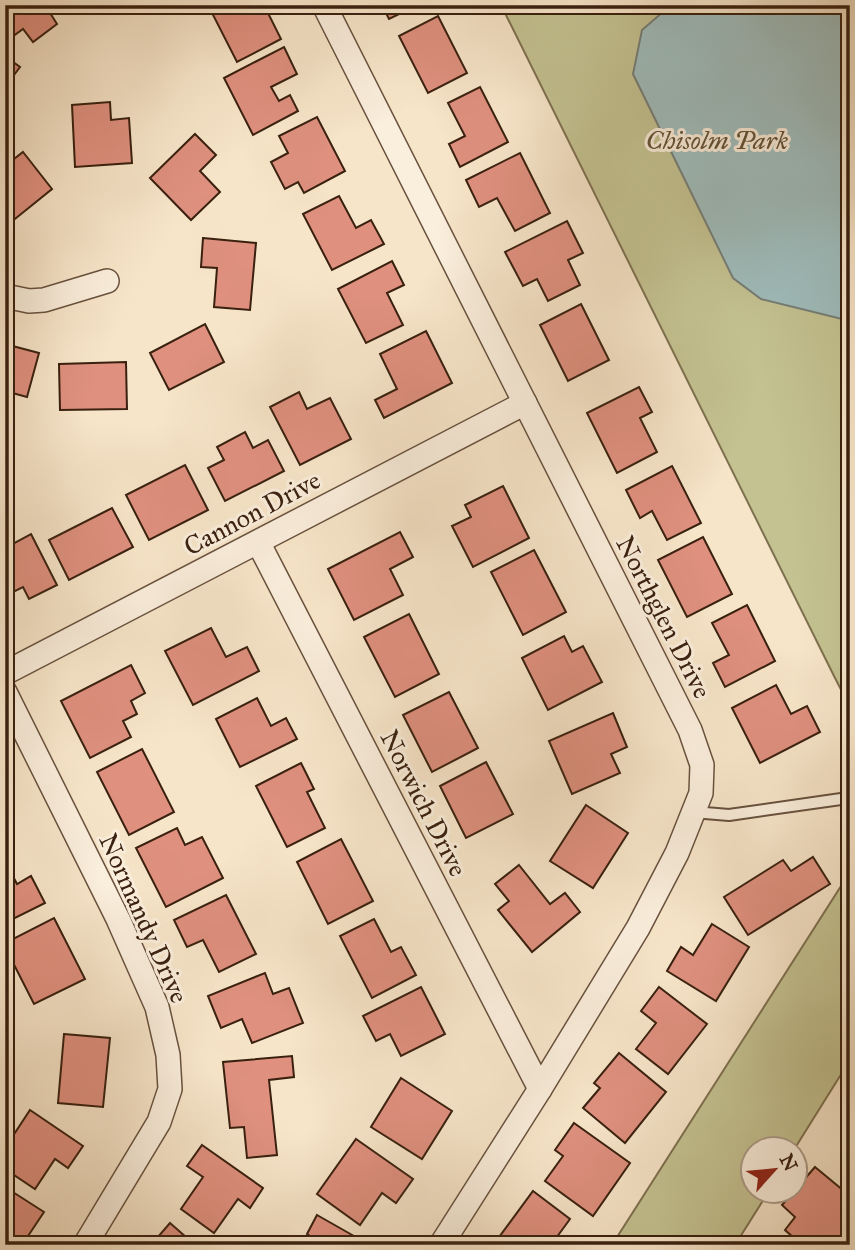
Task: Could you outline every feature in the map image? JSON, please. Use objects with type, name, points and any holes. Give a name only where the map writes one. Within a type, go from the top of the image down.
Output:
[{"type":"street","name":"Northglen Drive","points":[[324,5],[690,730],[702,765],[701,793],[677,852],[638,928],[441,1245]]},
{"type":"street","points":[[5,296],[29,302],[44,300],[107,281]]},
{"type":"street","name":"Cannon Drive","points":[[5,673],[525,403]]},
{"type":"street","name":"Norwich Drive","points":[[257,542],[540,1089]]},
{"type":"street","name":"Normandy Drive","points":[[5,692],[118,919],[157,1007],[168,1055],[170,1089],[159,1122],[85,1245]]},
{"type":"lane","points":[[693,812],[729,816],[849,798]]},
{"type":"green space","name":"Chisolm Park","points":[[501,5],[850,5],[850,707],[835,678]]},
{"type":"green space","points":[[850,872],[850,1060],[804,1134],[740,1134],[740,1204],[761,1204],[735,1245],[612,1245]]},
{"type":"water","points":[[671,5],[850,5],[850,321],[761,299],[733,278],[633,74],[642,30]]},
{"type":"building","points":[[5,5],[45,5],[57,24],[33,42],[23,29],[8,40],[5,37]]},
{"type":"building","points":[[208,5],[264,5],[281,39],[237,62]]},
{"type":"building","points":[[382,5],[418,5],[389,19]]},
{"type":"building","points":[[438,16],[467,73],[428,93],[399,36]]},
{"type":"building","points":[[284,47],[297,74],[271,87],[279,101],[290,95],[298,111],[253,135],[224,78]]},
{"type":"building","points":[[5,56],[20,67],[5,87]]},
{"type":"building","points":[[480,87],[508,142],[460,167],[449,144],[465,136],[448,103]]},
{"type":"building","points":[[110,102],[111,120],[129,118],[132,163],[75,167],[72,105]]},
{"type":"building","points":[[317,117],[345,171],[304,193],[298,182],[285,189],[271,162],[288,153],[279,136]]},
{"type":"building","points":[[195,134],[216,155],[200,171],[220,192],[191,220],[150,178]]},
{"type":"building","points":[[23,152],[52,189],[5,227],[5,166]]},
{"type":"building","points":[[520,153],[550,213],[515,231],[497,198],[479,207],[466,180]]},
{"type":"building","points":[[339,196],[356,228],[371,220],[384,244],[332,270],[303,214]]},
{"type":"building","points":[[567,221],[583,253],[568,260],[580,285],[548,301],[537,279],[523,286],[505,252]]},
{"type":"building","points":[[203,238],[256,243],[250,310],[214,307],[217,268],[201,267]]},
{"type":"building","points":[[392,261],[404,285],[387,293],[403,325],[366,343],[338,289]]},
{"type":"building","points":[[581,304],[609,360],[568,381],[540,325]]},
{"type":"building","points":[[205,324],[224,362],[169,390],[150,353]]},
{"type":"building","points":[[426,331],[452,383],[384,418],[375,400],[397,389],[380,354]]},
{"type":"building","points":[[5,344],[39,353],[27,397],[5,391]]},
{"type":"building","points":[[126,362],[127,409],[60,410],[59,364]]},
{"type":"building","points":[[639,387],[652,412],[640,418],[657,452],[617,473],[587,413]]},
{"type":"building","points":[[299,392],[307,409],[330,398],[351,439],[300,465],[270,407]]},
{"type":"building","points":[[245,432],[253,448],[268,440],[284,471],[225,501],[208,468],[224,460],[217,447]]},
{"type":"building","points":[[185,465],[208,510],[149,540],[126,495]]},
{"type":"building","points":[[672,466],[701,523],[667,540],[652,511],[640,518],[626,490]]},
{"type":"building","points":[[503,486],[529,538],[473,567],[452,526],[471,517],[465,505]]},
{"type":"building","points":[[112,508],[133,547],[69,580],[49,540]]},
{"type":"building","points":[[400,532],[413,557],[390,569],[403,595],[354,620],[328,569]]},
{"type":"building","points":[[31,534],[57,585],[29,599],[23,587],[5,596],[5,548]]},
{"type":"building","points":[[703,537],[732,594],[687,617],[658,560]]},
{"type":"building","points":[[534,550],[566,612],[523,635],[491,572]]},
{"type":"building","points":[[747,605],[775,661],[725,687],[713,663],[729,655],[712,623]]},
{"type":"building","points":[[409,614],[439,674],[395,697],[364,637]]},
{"type":"building","points":[[211,628],[226,657],[247,647],[259,671],[193,705],[165,651]]},
{"type":"building","points":[[564,636],[572,652],[583,646],[602,682],[548,710],[522,658]]},
{"type":"building","points":[[131,665],[145,693],[131,701],[137,714],[123,721],[131,737],[90,758],[61,701]]},
{"type":"building","points":[[776,685],[791,714],[807,706],[820,732],[760,763],[732,708]]},
{"type":"building","points":[[449,692],[478,748],[432,772],[403,715]]},
{"type":"building","points":[[257,698],[271,726],[286,718],[297,739],[240,767],[216,719]]},
{"type":"building","points":[[613,713],[627,747],[611,754],[620,773],[572,794],[549,741]]},
{"type":"building","points":[[142,749],[174,812],[129,835],[97,772]]},
{"type":"building","points":[[486,762],[513,814],[466,838],[440,786]]},
{"type":"building","points":[[301,763],[314,789],[307,792],[325,828],[287,847],[256,786]]},
{"type":"building","points":[[586,805],[628,833],[593,888],[550,861]]},
{"type":"building","points":[[177,828],[185,845],[202,837],[223,878],[166,907],[136,848]]},
{"type":"building","points":[[341,839],[373,901],[328,924],[297,862]]},
{"type":"building","points":[[813,857],[830,884],[748,935],[724,897],[783,860],[791,871]]},
{"type":"building","points":[[5,861],[17,884],[31,876],[45,903],[5,923]]},
{"type":"building","points":[[519,865],[550,904],[565,893],[580,912],[532,952],[498,910],[509,901],[495,884]]},
{"type":"building","points":[[226,895],[256,954],[219,972],[203,940],[187,947],[174,920]]},
{"type":"building","points":[[54,918],[85,979],[34,1004],[5,943]]},
{"type":"building","points":[[374,919],[391,952],[401,947],[416,975],[372,998],[340,936]]},
{"type":"building","points":[[712,924],[749,947],[716,1001],[667,971],[681,947],[693,955]]},
{"type":"building","points":[[265,973],[273,994],[289,988],[303,1023],[252,1043],[242,1019],[221,1028],[208,996]]},
{"type":"building","points":[[421,987],[445,1034],[401,1056],[390,1034],[376,1041],[363,1016]]},
{"type":"building","points":[[659,987],[707,1024],[668,1074],[636,1049],[656,1023],[641,1011]]},
{"type":"building","points":[[64,1034],[110,1038],[103,1107],[58,1103]]},
{"type":"building","points":[[619,1053],[666,1092],[625,1143],[583,1108],[600,1088],[594,1083]]},
{"type":"building","points":[[292,1056],[294,1077],[269,1080],[277,1155],[247,1158],[244,1127],[230,1128],[223,1062]]},
{"type":"building","points":[[401,1078],[452,1111],[422,1159],[371,1127]]},
{"type":"building","points":[[30,1110],[83,1146],[68,1168],[55,1159],[35,1189],[5,1169],[5,1148]]},
{"type":"building","points":[[574,1123],[630,1163],[593,1216],[545,1181],[563,1156],[555,1150]]},
{"type":"building","points":[[356,1139],[413,1179],[396,1203],[382,1193],[360,1225],[317,1194]]},
{"type":"building","points":[[202,1145],[263,1188],[250,1208],[238,1199],[214,1233],[181,1209],[203,1177],[187,1166]]},
{"type":"building","points":[[815,1167],[850,1196],[850,1226],[833,1245],[802,1245],[785,1230],[795,1217],[782,1205],[810,1204],[810,1173]]},
{"type":"building","points":[[5,1187],[44,1212],[22,1245],[5,1245]]},
{"type":"building","points":[[533,1191],[570,1219],[551,1245],[495,1245],[494,1244]]},
{"type":"building","points":[[317,1215],[368,1245],[314,1245],[316,1240],[307,1234]]},
{"type":"building","points":[[170,1223],[195,1245],[151,1245]]}]
